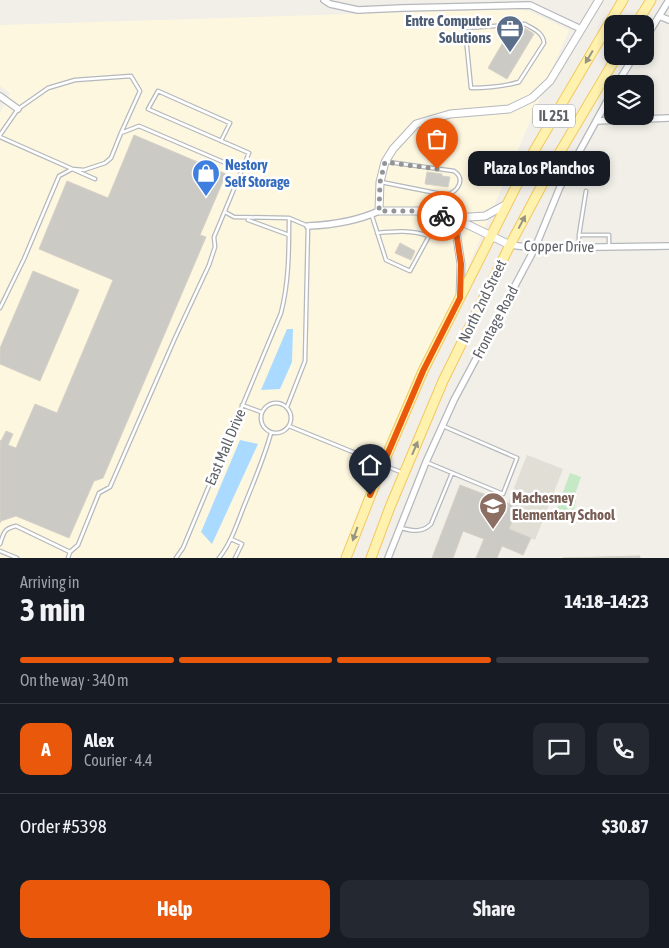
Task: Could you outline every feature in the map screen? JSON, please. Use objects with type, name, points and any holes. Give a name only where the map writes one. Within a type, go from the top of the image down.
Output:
[{"type":"main road","name":"North 2nd Street","points":[[346,558],[383,464],[423,371],[534,151],[623,0]]},
{"type":"main road","points":[[642,15],[651,0]]},
{"type":"main road","name":"North 2nd Street","points":[[371,558],[390,507],[443,382],[510,245],[556,157],[612,65]]},
{"type":"street","points":[[324,0],[330,4],[358,10],[530,5],[581,29]]},
{"type":"street","points":[[402,0],[402,8]]},
{"type":"street","points":[[379,211],[380,182],[385,162],[393,149],[416,124],[450,114],[509,109],[532,98],[550,81],[600,0]]},
{"type":"street","points":[[654,24],[669,0]]},
{"type":"street","points":[[659,16],[669,20]]},
{"type":"street","points":[[0,96],[18,109]]},
{"type":"street","name":"Frontage Road","points":[[388,558],[426,462],[465,379],[535,248],[560,187],[604,107]]},
{"type":"street","points":[[597,121],[669,118]]},
{"type":"street","points":[[460,298],[461,264],[454,218],[485,216],[507,204]]},
{"type":"street","name":"Copper Drive","points":[[308,226],[331,225],[379,211],[422,211],[454,218],[510,245],[535,248],[669,246]]},
{"type":"lane","points":[[525,24],[540,33],[544,38],[544,43],[519,82],[505,84],[498,88],[470,88],[465,28],[507,25],[525,24]]},
{"type":"lane","points":[[0,308],[24,259],[59,176],[72,169],[84,170],[105,163],[111,158],[140,91],[130,76],[75,80],[48,88],[18,109],[0,136],[72,169],[95,179]]},
{"type":"lane","points":[[68,558],[70,552],[78,545],[99,493],[110,487],[209,265],[216,248],[214,237],[249,153],[221,141],[148,109],[158,91],[230,123],[221,141]]},
{"type":"lane","points":[[121,133],[139,126],[242,170]]},
{"type":"lane","points":[[380,182],[446,195],[452,194],[459,186],[460,180],[458,174],[454,171],[385,162]]},
{"type":"lane","points":[[579,247],[586,191]]},
{"type":"lane","points":[[225,212],[234,217],[244,218],[289,218],[308,226],[305,361],[286,407]]},
{"type":"lane","points":[[372,214],[386,260],[410,271],[429,236],[409,231],[378,233]]},
{"type":"lane","points":[[244,218],[289,235]]},
{"type":"lane","name":"East Mall Drive","points":[[176,558],[183,548],[281,313],[285,297],[289,218]]},
{"type":"lane","points":[[579,235],[609,235],[610,247]]},
{"type":"lane","points":[[272,403],[282,404],[286,407],[291,416],[290,426],[282,433],[267,431],[263,427],[260,418],[261,412],[272,403]]},
{"type":"lane","points":[[242,405],[261,412]]},
{"type":"lane","points":[[290,426],[404,473]]},
{"type":"lane","points":[[426,462],[503,494],[517,458],[443,426]]},
{"type":"lane","points":[[218,558],[223,553],[230,538],[267,450],[272,433]]},
{"type":"lane","points":[[400,527],[412,531],[427,528],[431,524],[452,473]]},
{"type":"lane","points":[[0,544],[4,532],[16,526],[70,552]]},
{"type":"lane","points":[[230,538],[242,544],[236,558]]},
{"type":"lane","points":[[0,550],[17,558]]},
{"type":"shaded area","points":[[514,9],[529,11],[569,30],[344,558],[0,558],[0,113],[10,93],[0,86],[0,25]]},
{"type":"shaded area","points":[[527,455],[563,469],[535,540],[509,529],[518,507],[508,503]]},
{"type":"green space","points":[[570,473],[581,477],[575,494],[574,510],[567,520],[554,516]]},
{"type":"water","points":[[287,329],[293,329],[292,362],[280,389],[261,390]]},
{"type":"water","points":[[240,440],[258,444],[212,544],[201,532]]},
{"type":"building","name":"Entre Computer Solutions","points":[[525,28],[534,34],[507,79],[488,68],[509,32],[519,38]]},
{"type":"building","points":[[134,135],[226,174],[200,235],[206,237],[103,478],[94,481],[69,538],[16,516],[0,523],[0,440],[6,431],[13,434],[8,445],[16,448],[35,404],[57,413],[113,280],[39,249],[67,181],[108,198]]},
{"type":"building","points":[[427,172],[450,177],[448,187],[425,184]]},
{"type":"building","points":[[400,243],[415,251],[411,260],[395,253]]},
{"type":"building","points":[[33,271],[79,290],[40,381],[0,364],[0,348]]},
{"type":"building","name":"Machesney Elementary School","points":[[460,485],[518,507],[509,529],[531,538],[523,555],[502,546],[497,558],[476,558],[484,539],[463,531],[453,558],[432,558]]},
{"type":"building","points":[[640,556],[640,558],[563,558]]},
{"type":"way so far","points":[[437,169],[385,162],[380,182],[379,211],[422,211],[442,216]]},
{"type":"place","name":"Entre Computer Solutions","points":[[510,53]]},
{"type":"place","name":"Plaza Los Planchos","points":[[437,169]]},
{"type":"place","name":"Nestory Self Storage","points":[[206,197]]},
{"type":"place","name":"Machesney Elementary School","points":[[493,530]]},
{"type":"route","points":[[370,495],[423,371],[460,298],[461,264],[454,218],[442,216]]}]
